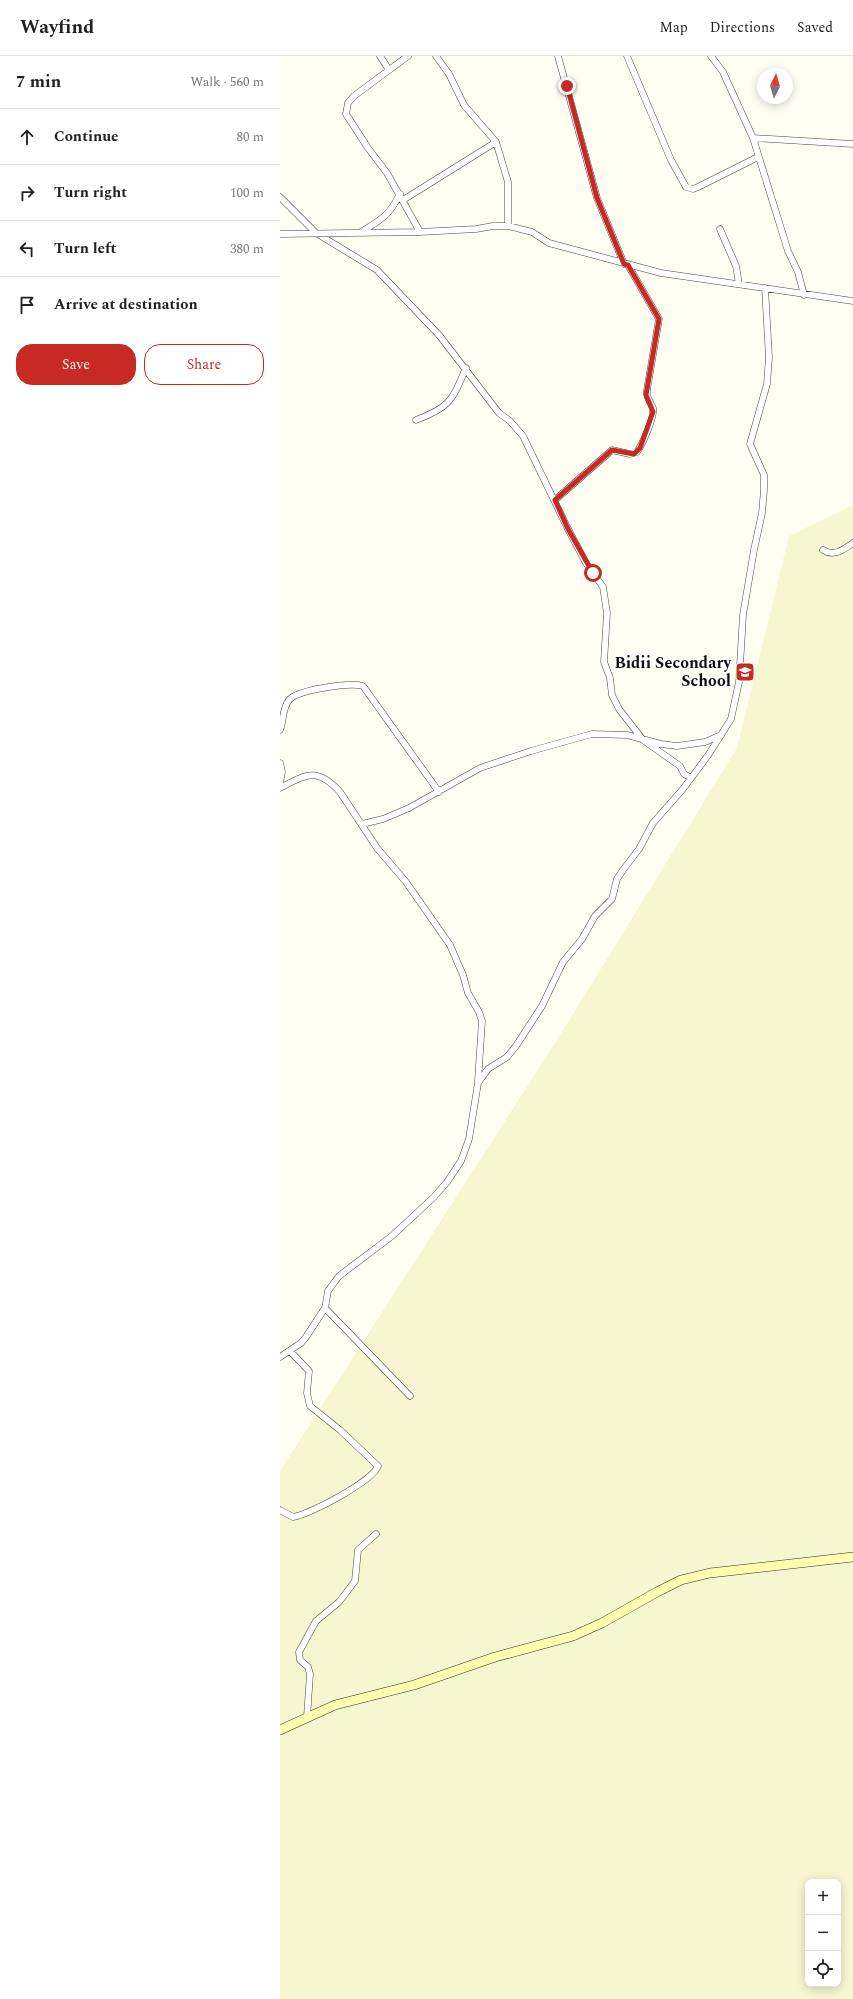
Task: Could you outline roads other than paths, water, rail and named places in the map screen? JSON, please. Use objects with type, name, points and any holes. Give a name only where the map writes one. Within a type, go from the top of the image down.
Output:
[{"type":"main road","points":[[280,1730],[335,1705],[406,1687],[495,1657],[573,1636],[602,1623],[681,1580],[710,1573],[853,1557]]},
{"type":"street","points":[[380,56],[390,70]]},
{"type":"street","points":[[408,56],[354,96],[348,103],[346,114],[400,194],[420,232]]},
{"type":"street","points":[[436,56],[449,74],[464,105],[496,142],[508,182],[508,226]]},
{"type":"street","points":[[555,500],[612,450],[630,454],[637,452],[652,418],[652,408],[648,400],[647,390],[659,319],[626,264],[597,198],[558,56]]},
{"type":"street","points":[[627,56],[658,133],[686,187],[693,189],[698,187],[758,157]]},
{"type":"street","points":[[711,56],[723,72],[753,138],[788,251],[797,268],[804,295]]},
{"type":"street","points":[[753,138],[853,144]]},
{"type":"street","points":[[403,200],[496,142]]},
{"type":"street","points":[[361,232],[391,210],[400,194]]},
{"type":"street","points":[[280,197],[316,233],[377,270],[439,335],[466,368],[499,413],[510,421],[523,436],[586,563],[603,588],[606,601],[607,619],[604,662],[609,675],[612,695],[619,709],[643,740],[680,766],[684,774],[691,778]]},
{"type":"street","points":[[280,234],[420,232],[508,226],[532,232],[549,243],[661,273],[853,301]]},
{"type":"street","points":[[720,229],[736,266],[739,284]]},
{"type":"street","points":[[478,1083],[488,1069],[507,1057],[516,1046],[542,1006],[563,962],[582,938],[596,916],[612,899],[617,879],[639,848],[653,823],[691,778],[722,735],[731,719],[736,700],[743,615],[762,513],[764,475],[750,444],[767,384],[769,357],[765,288]]},
{"type":"street","points":[[416,420],[439,410],[450,402],[466,368]]},
{"type":"street","points":[[823,550],[831,554],[840,552],[853,544]]},
{"type":"street","points":[[280,730],[282,706],[290,699],[311,690],[352,685],[363,686],[439,792]]},
{"type":"street","points":[[362,824],[397,813],[439,792],[480,768],[531,751],[592,734],[621,735],[677,746],[705,742],[722,735]]},
{"type":"street","points":[[280,763],[282,767],[280,783]]},
{"type":"street","points":[[280,788],[308,775],[323,776],[340,792],[377,848],[406,882],[450,945],[463,975],[468,993],[479,1012],[482,1021],[478,1083],[469,1139],[455,1171],[434,1197],[392,1236],[340,1276],[328,1291],[325,1308],[306,1338],[280,1357]]},
{"type":"street","points":[[325,1308],[410,1396]]},
{"type":"street","points":[[280,1510],[293,1517],[309,1513],[352,1490],[375,1471],[378,1466],[340,1430],[310,1406],[307,1393],[309,1371],[290,1351]]},
{"type":"street","points":[[307,1717],[310,1674],[308,1667],[300,1660],[299,1652],[316,1621],[339,1602],[354,1581],[358,1550],[376,1534]]},
{"type":"place","name":"Bidii Secondary School","points":[[745,672]]}]
